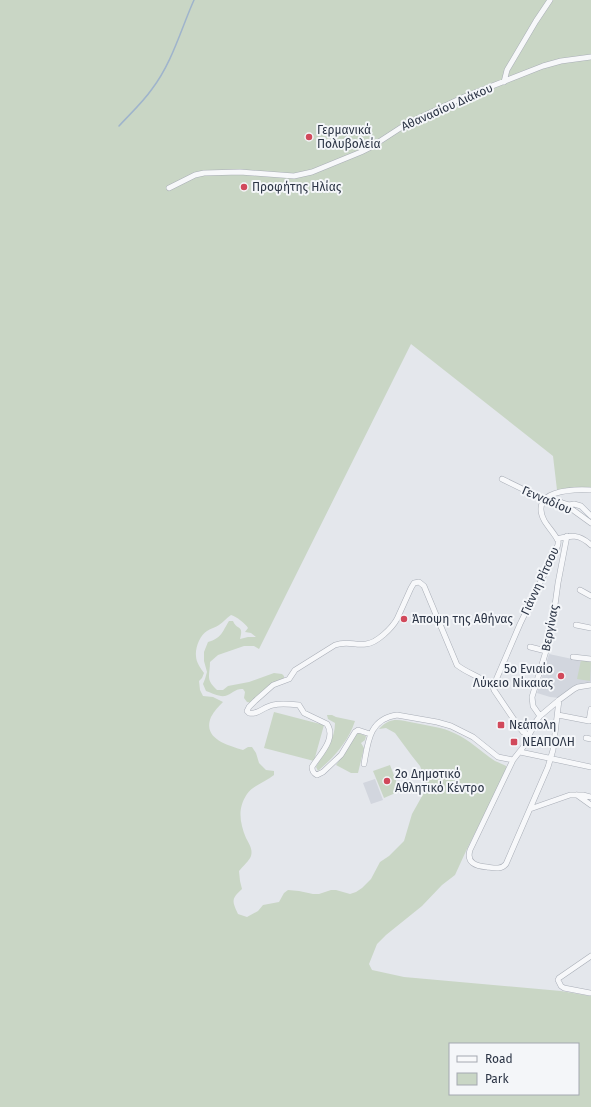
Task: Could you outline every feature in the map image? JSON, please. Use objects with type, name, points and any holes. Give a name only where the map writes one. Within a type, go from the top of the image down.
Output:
[{"type":"street","points":[[504,82],[507,70],[533,25],[550,0]]},
{"type":"street","name":"Αθανασίου Διάκου","points":[[169,188],[204,173],[240,172],[294,176],[312,172],[371,147],[398,129],[464,97],[543,66],[561,61],[591,57]]},
{"type":"street","name":"Γενναδίου","points":[[502,479],[554,504],[573,510],[591,523]]},
{"type":"street","points":[[591,490],[561,491],[550,495],[545,500],[541,508],[541,513],[547,525],[557,539],[573,536],[578,537],[591,545]]},
{"type":"street","points":[[554,504],[556,500],[558,500],[569,506],[574,504],[581,506],[591,516]]},
{"type":"street","name":"Βεργίνας","points":[[540,716],[534,706],[532,697],[546,651],[553,620],[558,582],[567,536]]},
{"type":"street","name":"Γιάννη Ρίτσου","points":[[493,687],[520,624],[556,550],[558,544],[557,539]]},
{"type":"street","points":[[370,734],[358,730],[355,732],[342,755],[323,772],[317,775],[312,771],[312,767],[327,744],[330,733],[328,724],[304,713],[298,705],[288,703],[272,705],[257,713],[249,713],[247,711],[255,701],[273,685],[289,678],[295,670],[336,645],[340,643],[366,644],[378,640],[395,623],[414,582],[419,582],[424,586],[457,665],[461,669],[485,680],[493,687],[521,730],[529,735]]},
{"type":"street","points":[[580,590],[591,596]]},
{"type":"street","points":[[576,625],[591,628]]},
{"type":"street","points":[[530,647],[546,651]]},
{"type":"street","points":[[573,657],[591,659]]},
{"type":"street","points":[[559,700],[558,715],[548,767],[504,866],[497,868],[476,866],[469,857],[470,850],[513,760],[524,746],[534,725],[540,716],[559,700],[578,687],[591,685]]},
{"type":"street","points":[[558,715],[589,722],[591,709]]},
{"type":"street","points":[[364,764],[370,734],[375,726],[390,716],[397,715],[437,722],[463,731],[495,755],[504,759],[513,760]]},
{"type":"street","points":[[520,752],[591,767]]},
{"type":"street","points":[[530,809],[570,795],[591,797]]},
{"type":"street","points":[[576,795],[591,805]]},
{"type":"street","points":[[590,993],[564,988],[558,980],[591,957]]},
{"type":"shaded area","points":[[549,654],[591,663],[591,683],[560,698],[537,693]]},
{"type":"shaded area","points":[[375,779],[383,800],[371,804],[363,783]]},
{"type":"green space","points":[[0,0],[591,0],[591,488],[557,490],[553,456],[411,344],[259,649],[254,646],[244,646],[218,655],[210,662],[210,680],[217,690],[223,690],[228,686],[249,682],[274,673],[282,674],[284,678],[252,703],[247,702],[244,698],[245,692],[243,689],[238,689],[225,696],[206,691],[203,684],[207,672],[204,661],[204,652],[208,642],[219,636],[229,621],[233,621],[241,629],[240,639],[256,637],[251,633],[245,632],[248,628],[247,626],[238,618],[231,615],[221,624],[208,630],[202,635],[196,649],[196,658],[204,673],[199,681],[200,690],[203,696],[213,697],[223,702],[211,717],[209,725],[213,736],[230,746],[243,750],[248,747],[252,747],[256,753],[259,763],[266,770],[274,771],[274,775],[256,786],[247,794],[242,805],[240,816],[246,838],[251,849],[251,856],[239,871],[242,889],[234,898],[234,903],[238,914],[247,917],[258,911],[263,905],[279,902],[284,893],[288,890],[313,894],[319,894],[331,890],[350,894],[356,892],[371,879],[380,862],[389,856],[404,841],[412,814],[426,789],[425,779],[420,766],[395,733],[386,728],[379,729],[387,722],[400,720],[449,731],[465,739],[495,761],[506,766],[507,769],[455,875],[442,885],[422,906],[377,944],[369,964],[372,970],[404,977],[591,995],[591,1107],[0,1107]]},
{"type":"green space","points":[[581,660],[591,661],[590,681],[577,679]]},
{"type":"green space","points":[[274,712],[324,725],[314,761],[264,748]]},
{"type":"green space","points":[[327,715],[355,721],[349,736],[340,749],[318,771],[316,767],[333,736],[335,723],[328,719]]},
{"type":"green space","points":[[356,732],[366,736],[365,740],[361,743],[364,748],[358,773],[351,773],[336,765]]},
{"type":"green space","name":"2o Δημοτικό Αθλητικό Κέντρο","points":[[390,765],[400,791],[384,798],[373,771]]},
{"type":"waterway","points":[[119,126],[145,99],[159,79],[171,57],[194,0]]},
{"type":"place","name":"Γερμανικά Πολυβολεία","points":[[309,137]]},
{"type":"place","name":"Προφήτης Ηλίας","points":[[244,187]]},
{"type":"place","name":"Άποψη της Αθήνας","points":[[404,619]]},
{"type":"place","name":"5ο Ενιαίο Λύκειο Νίκαιας","points":[[561,676]]},
{"type":"place","name":"Νεάπολη","points":[[501,725]]},
{"type":"place","name":"ΝΕΑΠΟΛΗ","points":[[514,742]]},
{"type":"place","name":"2o Δημοτικό Αθλητικό Κέντρο","points":[[387,781]]}]
